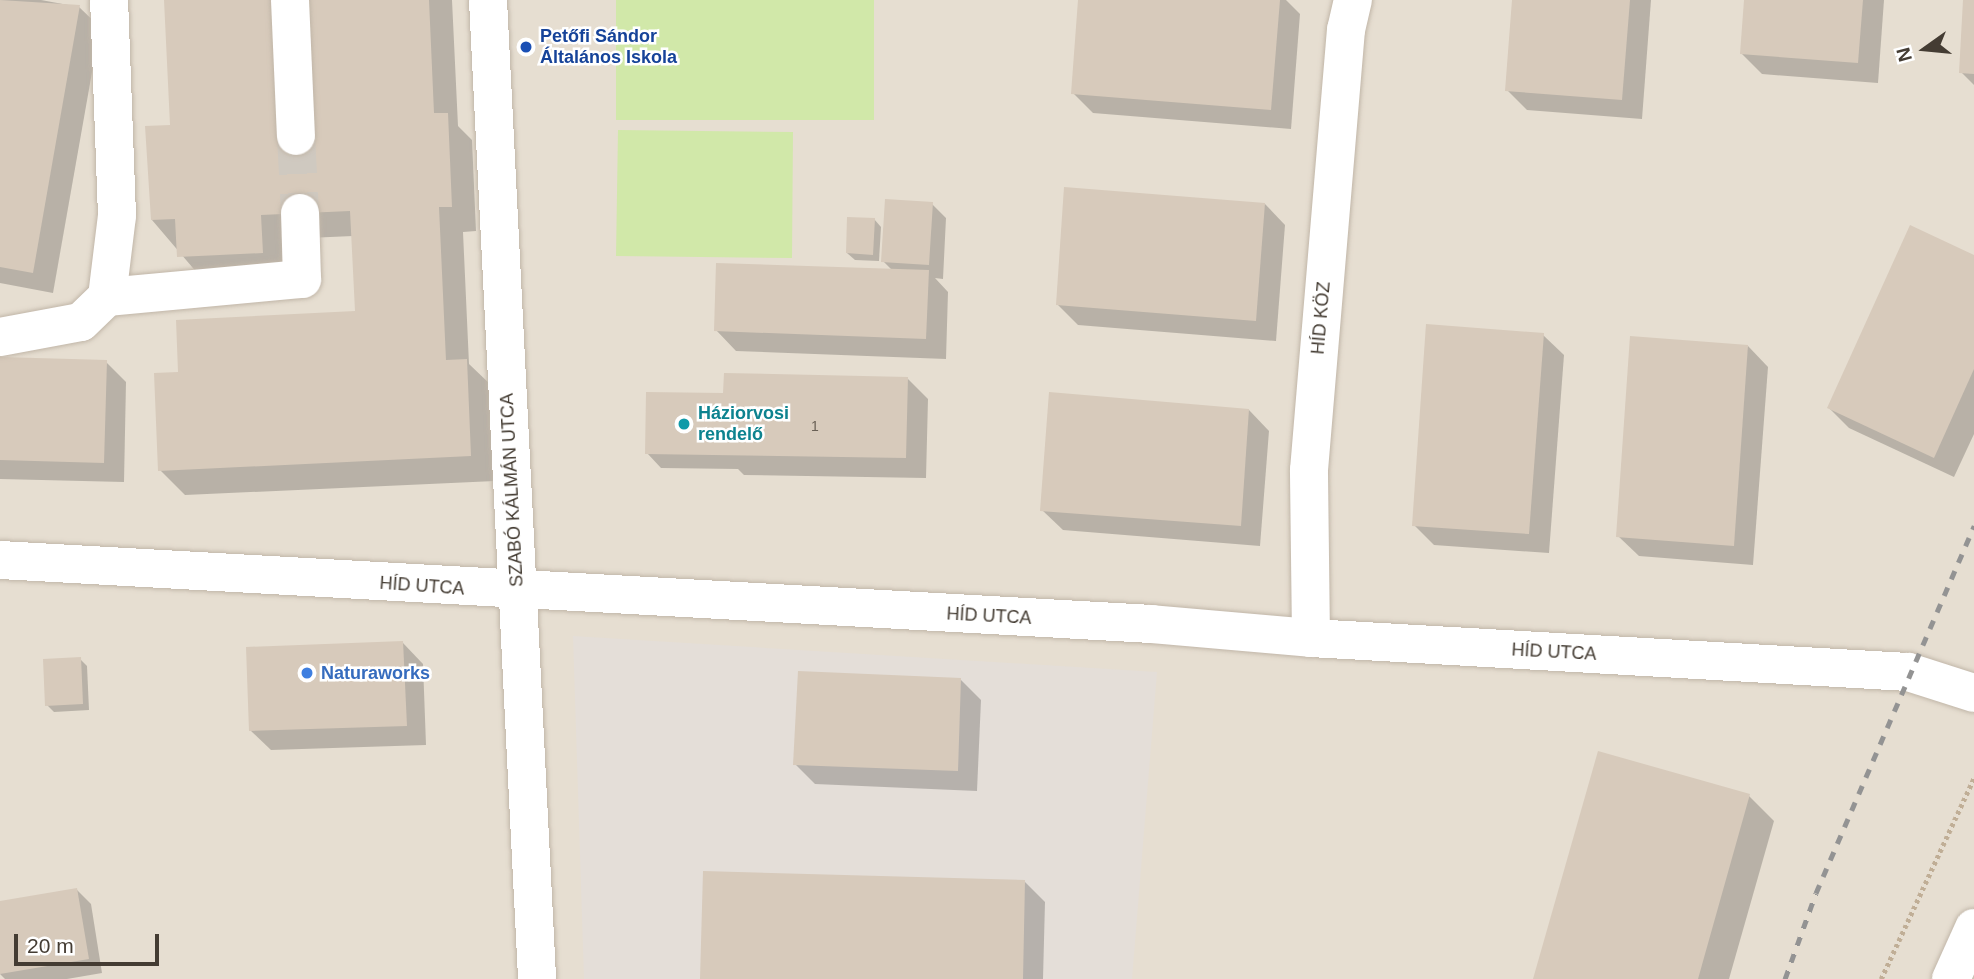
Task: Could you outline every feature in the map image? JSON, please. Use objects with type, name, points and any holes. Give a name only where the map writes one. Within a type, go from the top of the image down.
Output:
[{"type":"street","points":[[107,298],[117,216],[109,0]]},
{"type":"street","points":[[290,0],[296,136]]},
{"type":"street","name":"SZABÓ KÁLMÁN UTCA","points":[[488,0],[537,979]]},
{"type":"street","name":"HÍD KÖZ","points":[[1311,638],[1309,470],[1344,44],[1353,0]]},
{"type":"street","points":[[0,337],[81,322],[107,298],[302,279],[300,213]]},
{"type":"street","name":"HÍD UTCA","points":[[0,560],[517,592],[1151,624],[1311,638],[1908,673],[1974,693]]},
{"type":"street","points":[[1951,979],[1974,928]]},
{"type":"path","points":[[1881,979],[1974,778]]},
{"type":"shaded area","points":[[0,0],[1974,0],[1974,979],[0,979]]},
{"type":"shaded area","points":[[573,636],[1157,672],[1132,979],[584,979]]},
{"type":"green space","points":[[616,0],[874,0],[874,120],[616,120]]},
{"type":"green space","points":[[618,130],[793,132],[792,258],[616,256]]},
{"type":"building","points":[[0,0],[80,5],[33,273],[0,267]]},
{"type":"building","points":[[164,0],[429,0],[434,113],[448,113],[452,207],[439,207],[446,360],[467,359],[471,456],[158,471],[154,373],[178,372],[176,320],[355,311],[350,211],[261,215],[263,253],[177,257],[175,219],[151,220],[145,126],[170,125]]},
{"type":"building","points":[[1078,0],[1280,0],[1271,110],[1071,94]]},
{"type":"building","points":[[1512,0],[1630,0],[1622,100],[1505,91]]},
{"type":"building","points":[[1744,0],[1863,0],[1858,63],[1740,54]]},
{"type":"building","points":[[1963,0],[1974,0],[1974,74],[1959,73]]},
{"type":"building","points":[[1064,187],[1265,203],[1256,321],[1056,305]]},
{"type":"building","points":[[885,199],[933,202],[929,265],[881,262]]},
{"type":"building","points":[[847,217],[875,218],[873,255],[846,253]]},
{"type":"building","points":[[1910,225],[1974,255],[1974,369],[1934,458],[1827,408]]},
{"type":"building","points":[[716,263],[929,270],[926,339],[714,331]]},
{"type":"building","points":[[1426,324],[1544,333],[1529,534],[1412,526]]},
{"type":"building","points":[[1630,336],[1748,345],[1734,546],[1616,537]]},
{"type":"building","points":[[0,357],[107,360],[104,463],[0,460]]},
{"type":"building","points":[[724,373],[908,377],[906,458],[645,454],[646,392],[723,393]]},
{"type":"building","points":[[1049,392],[1249,409],[1241,526],[1040,511]]},
{"type":"building","points":[[403,641],[407,726],[249,731],[246,647]]},
{"type":"building","points":[[81,657],[83,704],[45,706],[43,659]]},
{"type":"building","points":[[798,671],[961,678],[958,771],[793,765]]},
{"type":"building","points":[[1598,751],[1750,794],[1698,979],[1533,979]]},
{"type":"building","points":[[703,871],[1025,880],[1023,979],[700,979]]},
{"type":"building","points":[[77,888],[89,959],[0,974],[0,901]]},
{"type":"tunnel","points":[[296,136],[300,213]]},
{"type":"railway","points":[[1785,979],[1816,893],[1974,526]]},
{"type":"place","name":"Petőfi Sándor Általános Iskola","points":[[526,47]]},
{"type":"place","name":"Háziorvosi rendelő","points":[[684,424]]},
{"type":"place","name":"Naturaworks","points":[[307,673]]}]
